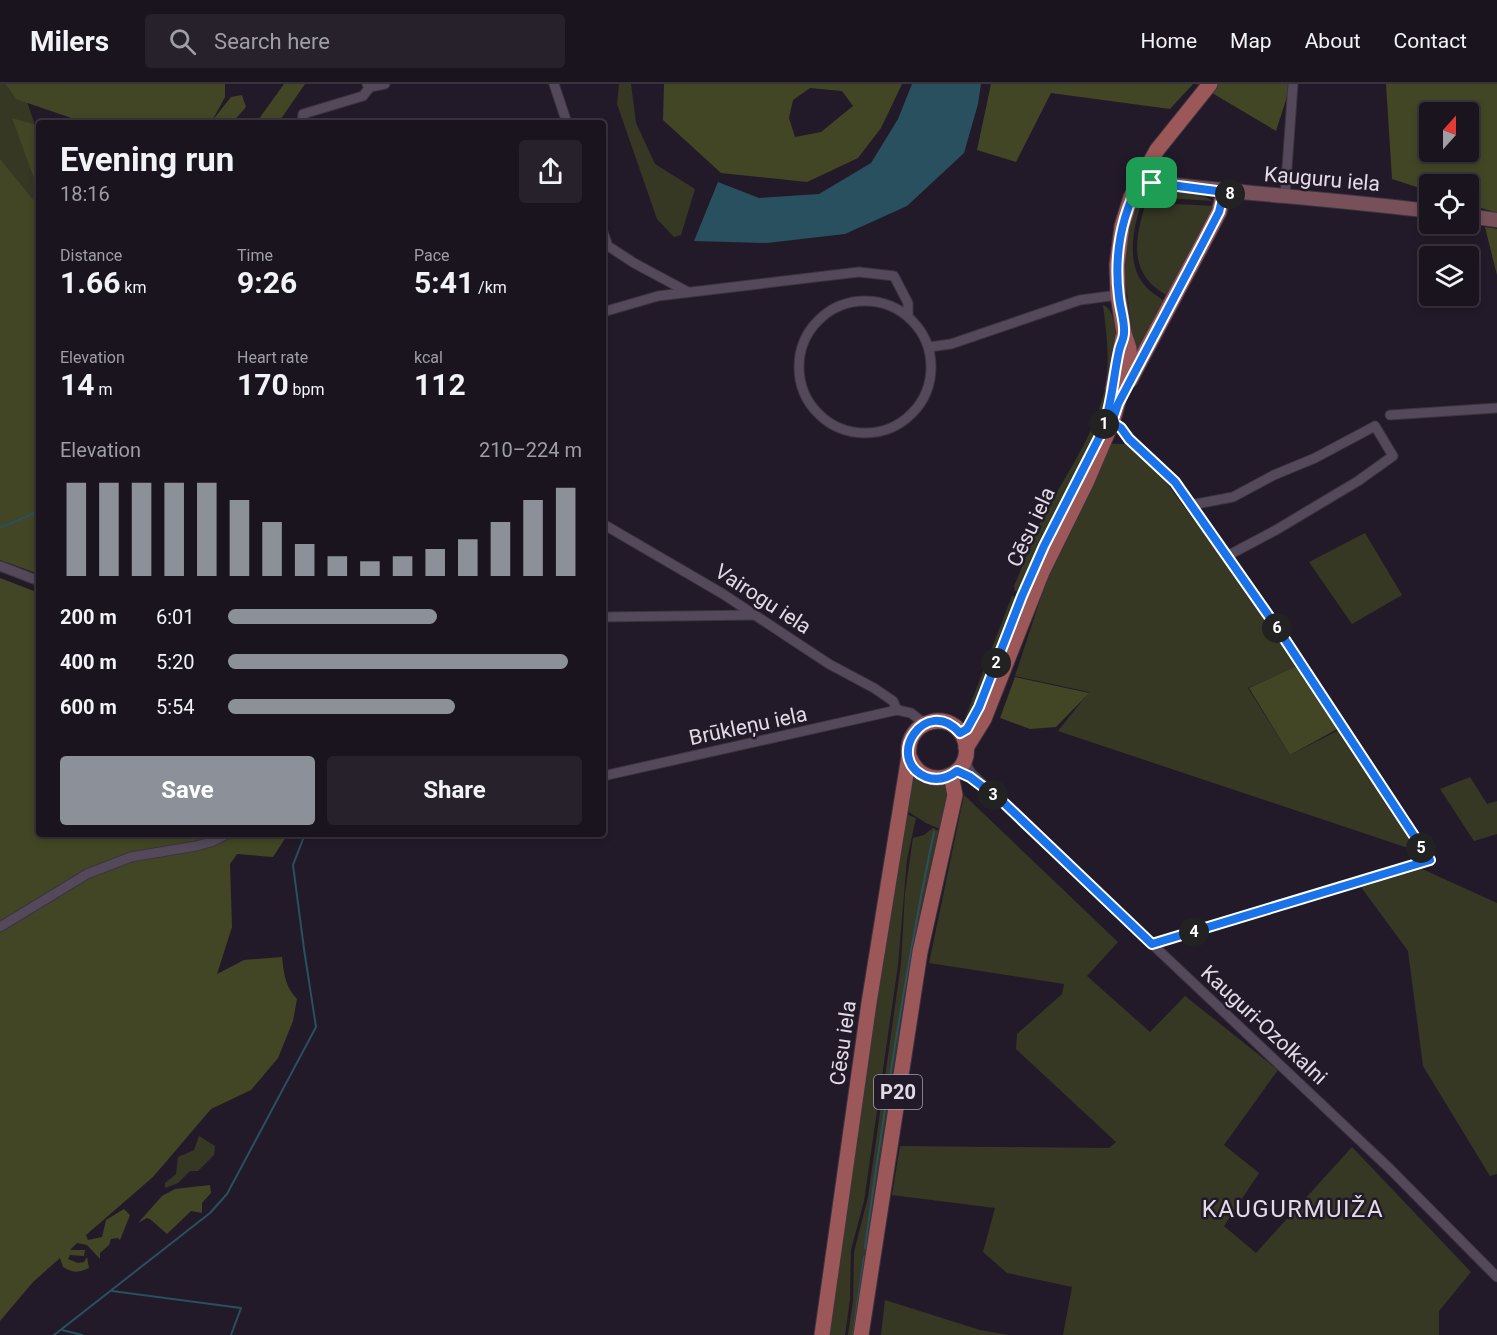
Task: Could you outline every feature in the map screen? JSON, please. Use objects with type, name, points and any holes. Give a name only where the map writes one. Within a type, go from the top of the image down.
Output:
[{"type":"main road","name":"Cēsu iela","points":[[960,733],[967,729],[979,707],[1039,556],[1118,404],[1129,361],[1129,348],[1124,333],[1117,265],[1122,226],[1131,197],[1157,150],[1210,84]]},
{"type":"main road","name":"Kauguru iela","points":[[1140,181],[1232,193],[1419,210]]},
{"type":"main road","points":[[1118,404],[1219,212],[1223,196],[1232,193]]},
{"type":"main road","points":[[1479,218],[1497,220]]},
{"type":"main road","name":"Cēsu iela","points":[[960,764],[984,719],[1034,590],[1086,483],[1109,421],[1124,333]]},
{"type":"main road","points":[[909,756],[915,768],[926,776],[939,779],[960,764],[960,733],[948,723],[940,721],[920,727]]},
{"type":"main road","name":"Cēsu iela","points":[[822,1335],[869,1003],[909,756],[909,742],[920,727]]},
{"type":"main road","name":"P20","points":[[861,1335],[920,952],[960,764]]},
{"type":"street","points":[[302,120],[303,114],[363,96],[368,85],[384,84]]},
{"type":"street","points":[[554,84],[566,120]]},
{"type":"street","points":[[1285,196],[1293,84]]},
{"type":"street","points":[[606,240],[608,246],[634,263],[688,292]]},
{"type":"street","points":[[606,311],[658,296],[859,272],[894,276],[908,303],[908,316]]},
{"type":"street","points":[[929,347],[951,344],[1080,300],[1119,295]]},
{"type":"street","points":[[856,301],[875,301],[893,306],[908,316],[918,326],[929,347],[932,373],[927,393],[916,411],[900,424],[881,432],[870,433],[840,429],[822,418],[809,402],[801,383],[799,364],[802,346],[810,330],[823,316],[838,306],[856,301]]},
{"type":"street","points":[[1390,415],[1497,408]]},
{"type":"street","points":[[1109,421],[1121,428],[1129,439],[1175,482],[1280,632],[1430,860],[1152,944]]},
{"type":"street","points":[[1191,505],[1233,497],[1375,426],[1393,456],[1358,481],[1227,556]]},
{"type":"street","name":"Vairogu iela","points":[[606,526],[646,547],[829,664],[874,688],[893,701],[899,710]]},
{"type":"street","points":[[0,566],[36,581]]},
{"type":"street","points":[[606,617],[755,615]]},
{"type":"street","points":[[899,710],[911,713],[919,722],[920,727]]},
{"type":"street","name":"Brūkleņu iela","points":[[606,775],[899,710]]},
{"type":"street","name":"Kauguri-Ozolkalni","points":[[960,764],[970,777],[1003,802],[1389,1167],[1497,1277]]},
{"type":"street","points":[[0,927],[87,874],[131,857],[196,846],[221,837]]},
{"type":"green space","points":[[0,84],[21,84],[36,128],[36,222],[0,180]]},
{"type":"green space","points":[[6,84],[225,84],[225,97],[213,120],[77,120],[16,99]]},
{"type":"green space","points":[[284,84],[305,84],[280,120],[258,120]]},
{"type":"green space","points":[[619,84],[631,84],[636,123],[655,164],[695,189],[681,235],[674,237],[657,219],[617,104]]},
{"type":"green space","points":[[664,84],[902,84],[881,128],[858,158],[807,182],[721,173],[663,120]],"holes":[[[810,88],[842,91],[853,106],[821,132],[795,137],[789,118],[793,100]]]},
{"type":"green space","points":[[991,84],[1193,84],[1170,109],[1051,93],[1016,162],[977,150]]},
{"type":"green space","points":[[1197,84],[1291,84],[1276,131]]},
{"type":"green space","points":[[1386,84],[1497,84],[1497,213],[1479,207],[1479,174],[1419,174],[1419,188],[1392,179]]},
{"type":"green space","points":[[242,95],[246,107],[235,120],[213,120],[231,97]]},
{"type":"green space","points":[[12,118],[36,125],[36,180]]},
{"type":"green space","points":[[0,159],[36,203],[36,573],[0,560]]},
{"type":"green space","points":[[1152,188],[1193,194],[1212,201],[1135,196],[1142,190]]},
{"type":"green space","points":[[1134,200],[1140,202],[1141,205],[1133,244],[1137,274],[1147,288],[1167,303],[1136,363],[1124,270],[1126,237]]},
{"type":"green space","points":[[1154,203],[1215,206],[1170,297],[1148,280],[1141,269],[1138,258],[1138,233],[1145,206]]},
{"type":"green space","points":[[1485,227],[1497,229],[1497,275]]},
{"type":"green space","points":[[1103,305],[1110,312],[1116,340],[1112,377],[1103,419],[1019,591],[1015,591],[1014,586],[1038,527],[1080,453],[1102,400],[1108,363]]},
{"type":"green space","points":[[1109,444],[1128,444],[1158,471],[1300,665],[1248,688],[1290,755],[1343,728],[1423,853],[1058,731],[1089,692],[1015,676],[1054,557]]},
{"type":"green space","points":[[1365,533],[1402,595],[1352,624],[1309,562]]},
{"type":"green space","points":[[0,578],[36,592],[36,837],[286,837],[273,857],[237,854],[230,864],[232,927],[217,974],[244,960],[282,957],[284,974],[297,999],[293,1021],[278,1058],[251,1090],[211,1109],[153,1177],[86,1235],[88,1240],[102,1237],[106,1220],[124,1209],[130,1215],[120,1240],[111,1239],[109,1245],[100,1253],[100,1259],[87,1245],[77,1243],[70,1250],[85,1250],[84,1256],[70,1255],[68,1259],[78,1263],[84,1262],[87,1257],[89,1268],[76,1272],[70,1270],[63,1267],[60,1258],[33,1282],[0,1321]]},
{"type":"green space","points":[[1012,596],[1017,597],[976,707],[966,722],[964,721]]},
{"type":"green space","points":[[1299,665],[1341,727],[1290,755],[1249,688]]},
{"type":"green space","points":[[1015,677],[1089,693],[1056,727],[1030,729],[1000,718]]},
{"type":"green space","points":[[910,773],[936,784],[951,787],[940,829],[904,809]]},
{"type":"green space","points":[[1470,777],[1487,804],[1497,801],[1497,834],[1474,841],[1440,789]]},
{"type":"green space","points":[[964,795],[1118,942],[1087,976],[1150,1032],[1185,996],[1278,1070],[1224,1145],[1259,1173],[1224,1226],[1256,1253],[1352,1147],[1471,1272],[1439,1311],[1439,1335],[1063,1335],[1072,1287],[1007,1273],[983,1252],[995,1208],[892,1195],[900,1146],[1109,1148],[1116,1142],[1016,1049],[1017,1034],[1062,994],[1064,984],[929,963]]},
{"type":"green space","points":[[904,813],[916,818],[907,859],[898,965],[864,1201],[851,1250],[850,1299],[845,1335],[828,1335]]},
{"type":"green space","points":[[933,828],[939,831],[911,974],[856,1335],[848,1335],[853,1301],[854,1252],[868,1197],[901,964],[905,893],[913,838],[924,835]]},
{"type":"green space","points":[[1422,869],[1497,903],[1497,1174],[1490,1176],[1423,1066],[1408,951],[1361,887]]},
{"type":"green space","points":[[199,1136],[215,1146],[214,1155],[198,1171],[190,1171],[178,1183],[165,1188],[165,1183],[176,1174],[178,1157],[194,1150]]},
{"type":"green space","points":[[210,1185],[211,1193],[202,1203],[202,1213],[191,1211],[167,1234],[150,1219],[147,1218],[138,1223],[162,1196],[175,1189]]},
{"type":"green space","points":[[885,1300],[980,1330],[1009,1335],[881,1335]]},
{"type":"water","points":[[912,84],[981,84],[978,104],[964,153],[907,206],[845,234],[767,243],[694,241],[718,182],[759,198],[819,194],[871,163],[898,119]]},
{"type":"waterway","points":[[0,528],[36,512]]},
{"type":"waterway","points":[[865,1248],[896,1040],[934,832]]},
{"type":"waterway","points":[[54,1335],[210,1213],[227,1194],[316,1027],[293,865],[304,837]]},
{"type":"waterway","points":[[853,1335],[864,1257]]},
{"type":"waterway","points":[[112,1291],[241,1308],[231,1335]]},
{"type":"waterway","points":[[62,1330],[82,1335]]},
{"type":"district","name":"KAUGURMUIŽA","points":[[1293,1209]]},
{"type":"route","points":[[1140,181],[1152,183],[1232,193],[1223,196],[1219,212],[1118,404],[1112,422],[1121,428],[1129,439],[1175,482],[1280,632],[1410,833],[1430,860],[1152,944],[1003,802],[970,777],[957,771],[939,779],[920,773],[911,763],[908,752],[909,742],[915,730],[931,721],[948,723],[960,733],[967,729],[979,707],[1022,596],[1053,525],[1102,432],[1108,416],[1124,333],[1117,265],[1122,226],[1131,197],[1140,181]]}]
